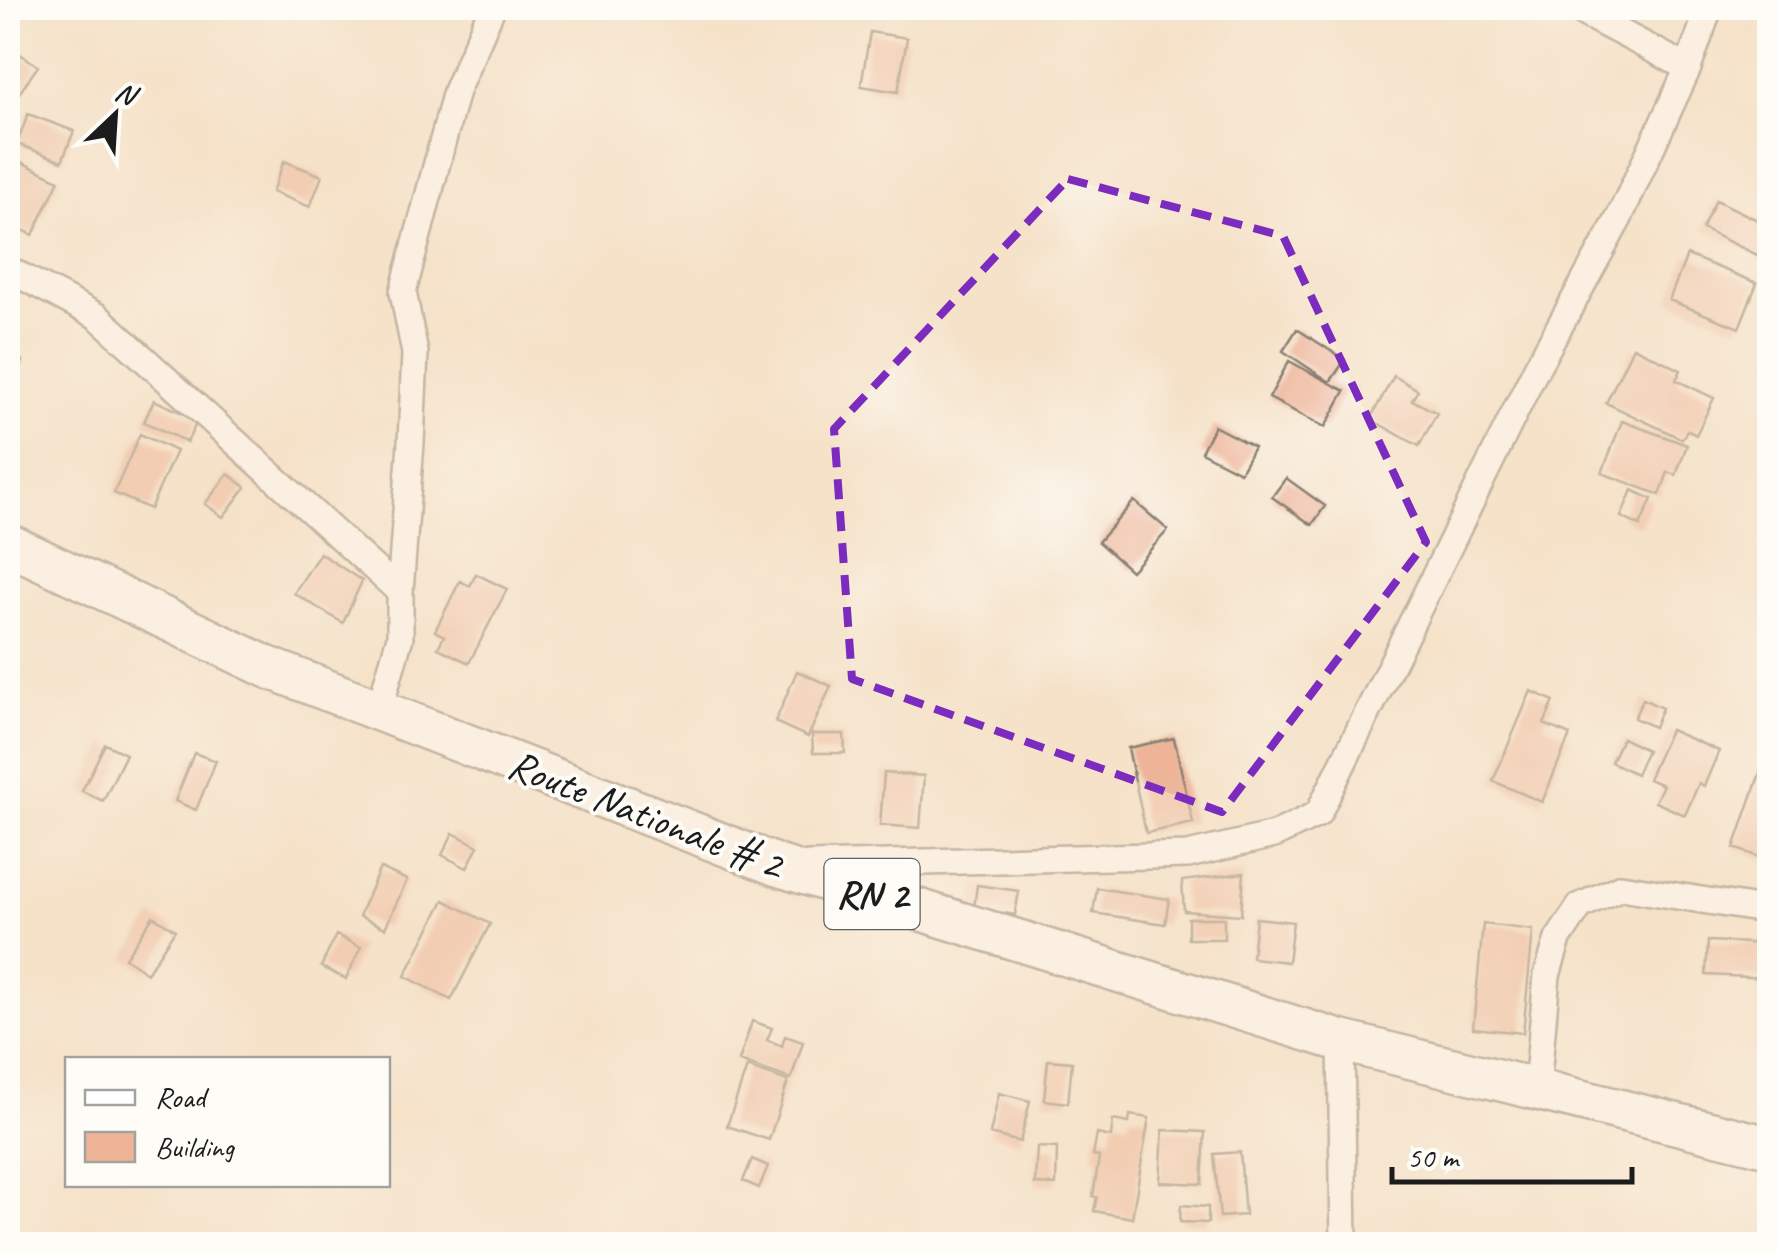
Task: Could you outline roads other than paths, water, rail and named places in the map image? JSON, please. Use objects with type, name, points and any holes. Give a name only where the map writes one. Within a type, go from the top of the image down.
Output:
[{"type":"main road","name":"Route Nationale # 2","points":[[8,544],[267,666],[779,866],[1341,1041],[1770,1148]]},
{"type":"street","points":[[379,710],[400,637],[416,353],[402,292],[456,91],[492,8]]},
{"type":"street","points":[[1574,8],[1688,68]]},
{"type":"street","points":[[779,866],[1188,854],[1274,835],[1318,814],[1537,367],[1618,220],[1688,68],[1709,8]]},
{"type":"street","points":[[8,269],[97,316],[400,592]]},
{"type":"street","points":[[1536,1090],[1547,975],[1558,939],[1580,906],[1622,887],[1770,912]]},
{"type":"street","points":[[1341,1041],[1344,1244]]}]
